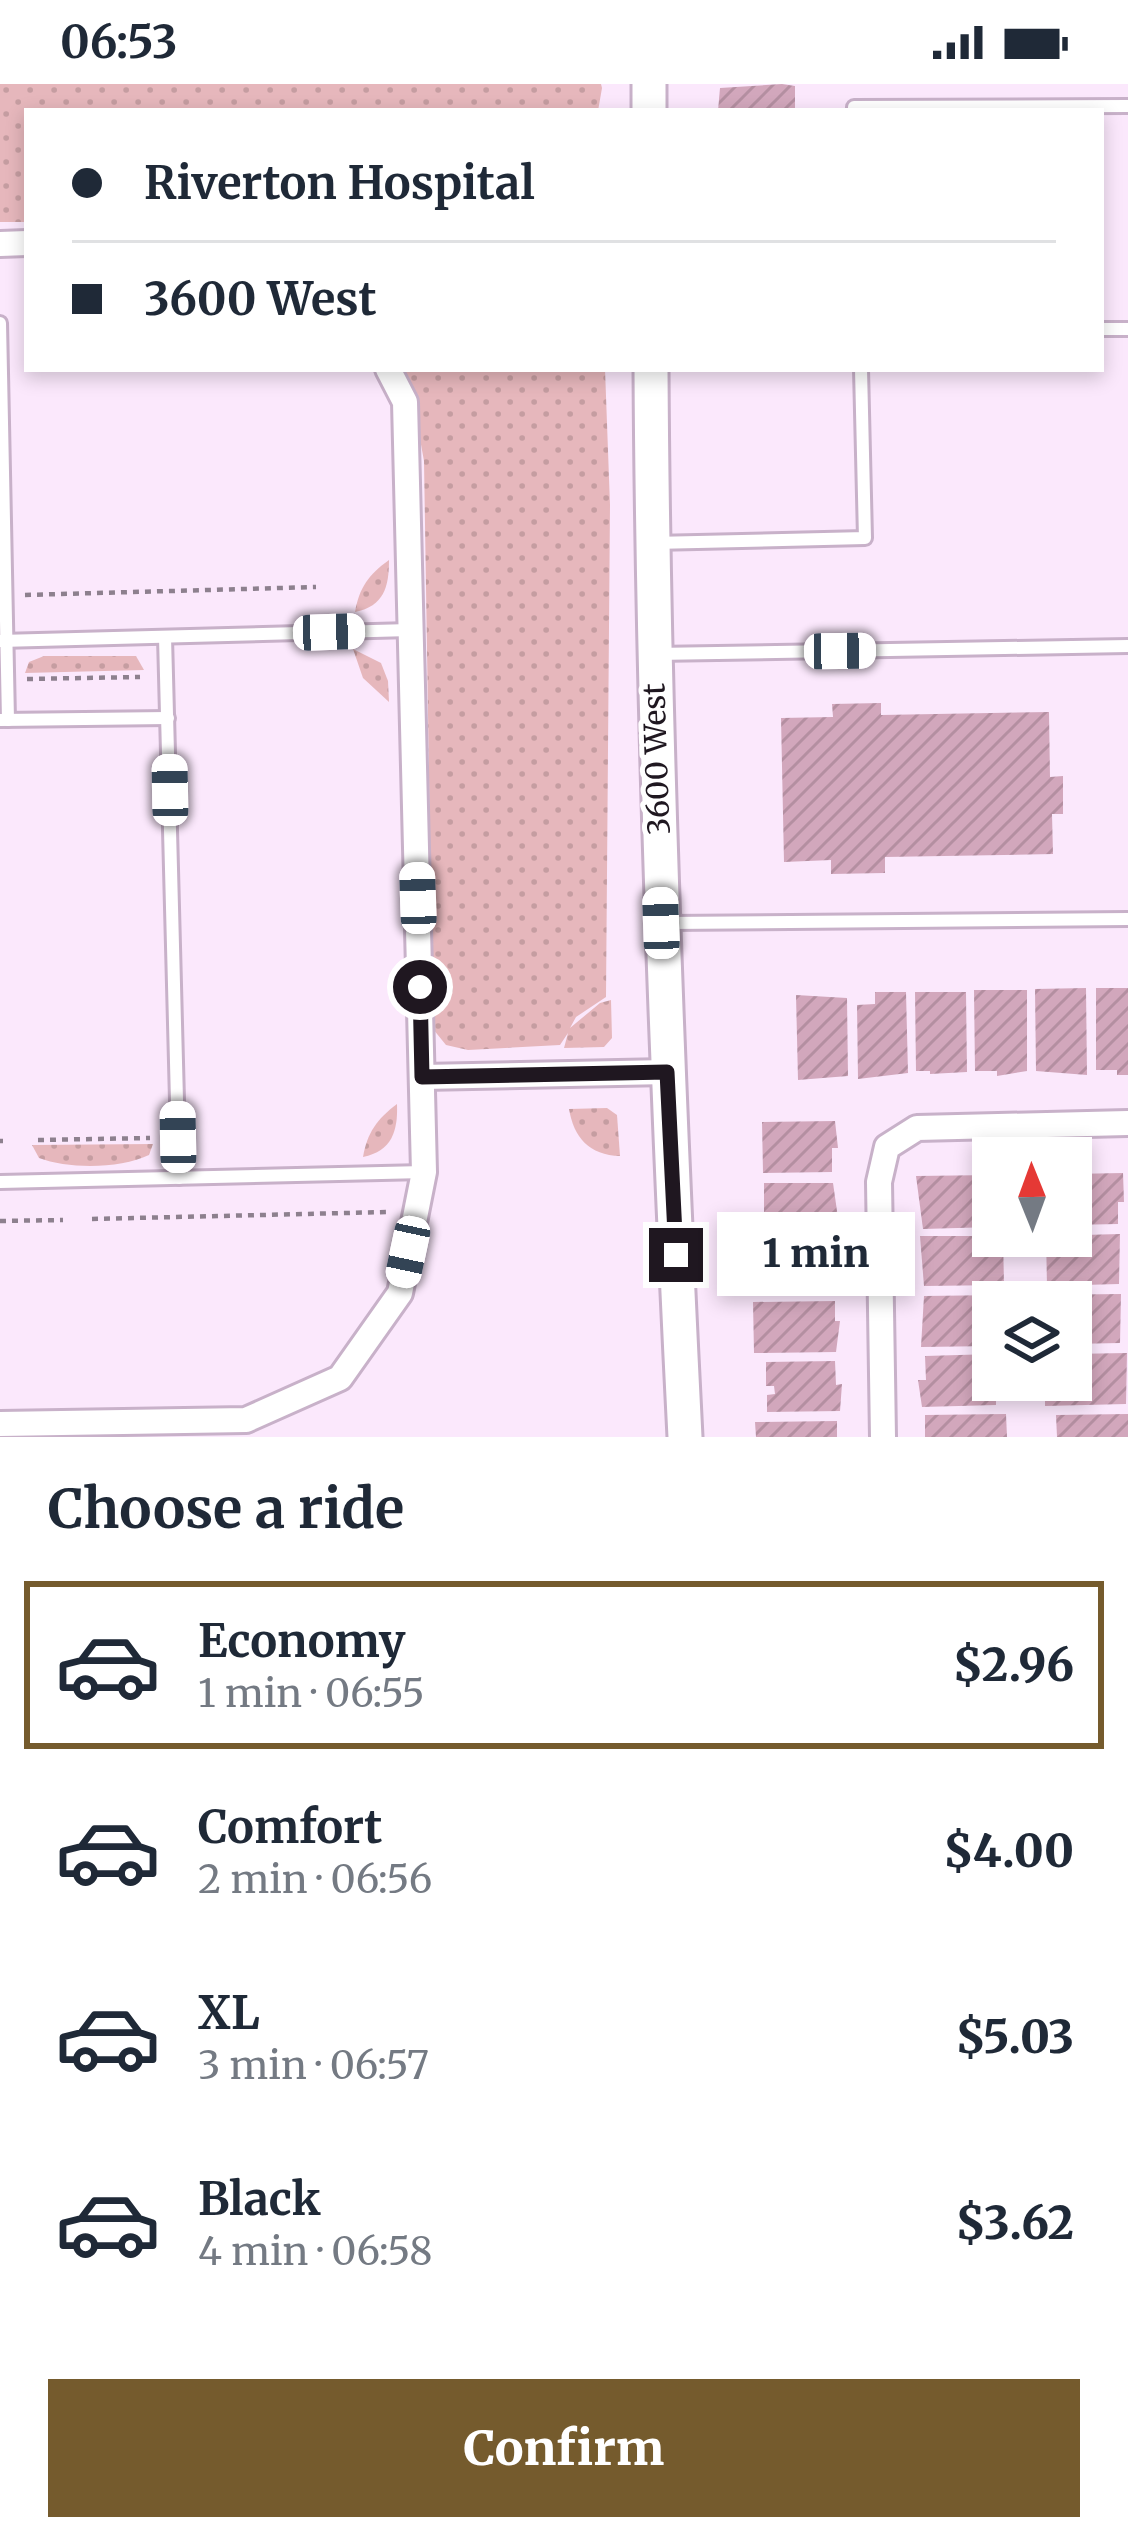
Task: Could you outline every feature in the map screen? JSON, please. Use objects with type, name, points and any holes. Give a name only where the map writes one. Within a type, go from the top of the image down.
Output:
[{"type":"main road","name":"3600 West","points":[[651,372],[661,923],[686,1437]]},
{"type":"street","points":[[0,1424],[246,1420],[340,1378],[400,1293],[424,1172],[405,402],[390,372]]},
{"type":"street","points":[[422,1077],[667,1072]]},
{"type":"street","points":[[883,1437],[879,1182],[887,1147],[917,1128],[1128,1124]]},
{"type":"lane","points":[[854,108],[1128,106]]},
{"type":"lane","points":[[0,323],[4,720],[168,718]]},
{"type":"lane","points":[[652,543],[865,538],[861,372]]},
{"type":"lane","points":[[3,641],[411,630]]},
{"type":"lane","points":[[165,637],[179,1178]]},
{"type":"lane","points":[[653,654],[1128,646]]},
{"type":"lane","points":[[661,923],[1128,919]]},
{"type":"lane","points":[[0,1182],[424,1172]]},
{"type":"path","points":[[26,596],[316,587]]},
{"type":"path","points":[[28,680],[140,676]]},
{"type":"path","points":[[38,1140],[150,1138]]},
{"type":"path","points":[[92,1219],[388,1212]]},
{"type":"path","points":[[0,1221],[63,1220]]},
{"type":"shaded area","points":[[0,84],[601,84],[602,88],[599,108],[24,108],[24,222],[0,222]]},
{"type":"shaded area","points":[[404,372],[605,372],[610,505],[606,997],[576,1017],[570,1028],[600,1003],[611,1000],[612,1038],[604,1047],[564,1048],[568,1033],[560,1045],[468,1050],[446,1045],[433,1029],[424,461]]},
{"type":"shaded area","points":[[389,560],[383,594],[373,605],[355,612],[366,582]]},
{"type":"shaded area","points":[[353,649],[381,663],[389,702],[363,678]]},
{"type":"shaded area","points":[[44,656],[136,656],[144,670],[25,673],[29,662]]},
{"type":"shaded area","points":[[397,1104],[387,1145],[363,1157],[374,1127]]},
{"type":"shaded area","points":[[607,1108],[617,1115],[620,1156],[585,1143],[569,1109]]},
{"type":"shaded area","points":[[153,1144],[149,1155],[137,1160],[94,1166],[39,1158],[32,1145]]},
{"type":"building","points":[[795,86],[795,108],[718,108],[720,88]]},
{"type":"building","points":[[881,703],[881,715],[1049,712],[1050,777],[1063,776],[1063,814],[1052,814],[1053,854],[885,857],[885,873],[831,874],[831,860],[784,862],[781,718],[833,717],[832,704]]},
{"type":"building","points":[[1086,988],[1087,1075],[1036,1071],[1035,989]]},
{"type":"building","points":[[1096,988],[1128,988],[1128,1075],[1096,1070]]},
{"type":"building","points":[[974,990],[1027,990],[1027,1071],[997,1076],[997,1071],[975,1071]]},
{"type":"building","points":[[875,992],[906,992],[908,1073],[858,1079],[857,1005],[875,1004]]},
{"type":"building","points":[[915,992],[966,992],[967,1072],[916,1071]]},
{"type":"building","points":[[796,995],[847,998],[848,1076],[798,1080]]},
{"type":"building","points":[[835,1121],[838,1148],[832,1148],[832,1172],[763,1173],[762,1122]]},
{"type":"building","points":[[1123,1173],[1124,1202],[1118,1202],[1118,1224],[1092,1225],[1092,1174]]},
{"type":"building","points":[[972,1175],[972,1228],[923,1229],[916,1176]]},
{"type":"building","points":[[764,1183],[833,1183],[840,1232],[764,1233]]},
{"type":"building","points":[[1120,1234],[1119,1284],[1047,1281],[1046,1257],[1092,1257],[1092,1235]]},
{"type":"building","points":[[920,1236],[972,1236],[972,1257],[1003,1257],[1004,1281],[924,1286]]},
{"type":"building","points":[[834,1241],[841,1291],[753,1292],[752,1242]]},
{"type":"building","points":[[1092,1294],[1121,1294],[1120,1343],[1092,1344]]},
{"type":"building","points":[[972,1295],[972,1346],[921,1347],[924,1296]]},
{"type":"building","points":[[835,1301],[835,1321],[840,1321],[836,1352],[754,1353],[753,1302]]},
{"type":"building","points":[[1127,1353],[1126,1404],[1045,1406],[1045,1401],[1092,1401],[1092,1354]]},
{"type":"building","points":[[972,1355],[972,1401],[996,1401],[996,1405],[922,1407],[918,1380],[926,1380],[925,1356]]},
{"type":"building","points":[[835,1361],[836,1385],[842,1384],[840,1411],[767,1412],[767,1395],[775,1394],[774,1386],[766,1386],[766,1362]]},
{"type":"building","points":[[1006,1414],[1007,1437],[925,1437],[925,1415]]},
{"type":"building","points":[[1128,1414],[1128,1437],[1057,1437],[1056,1415]]},
{"type":"building","points":[[837,1421],[837,1437],[756,1437],[755,1422]]},
{"type":"route","points":[[420,987],[422,1077],[667,1072],[676,1255]]}]
